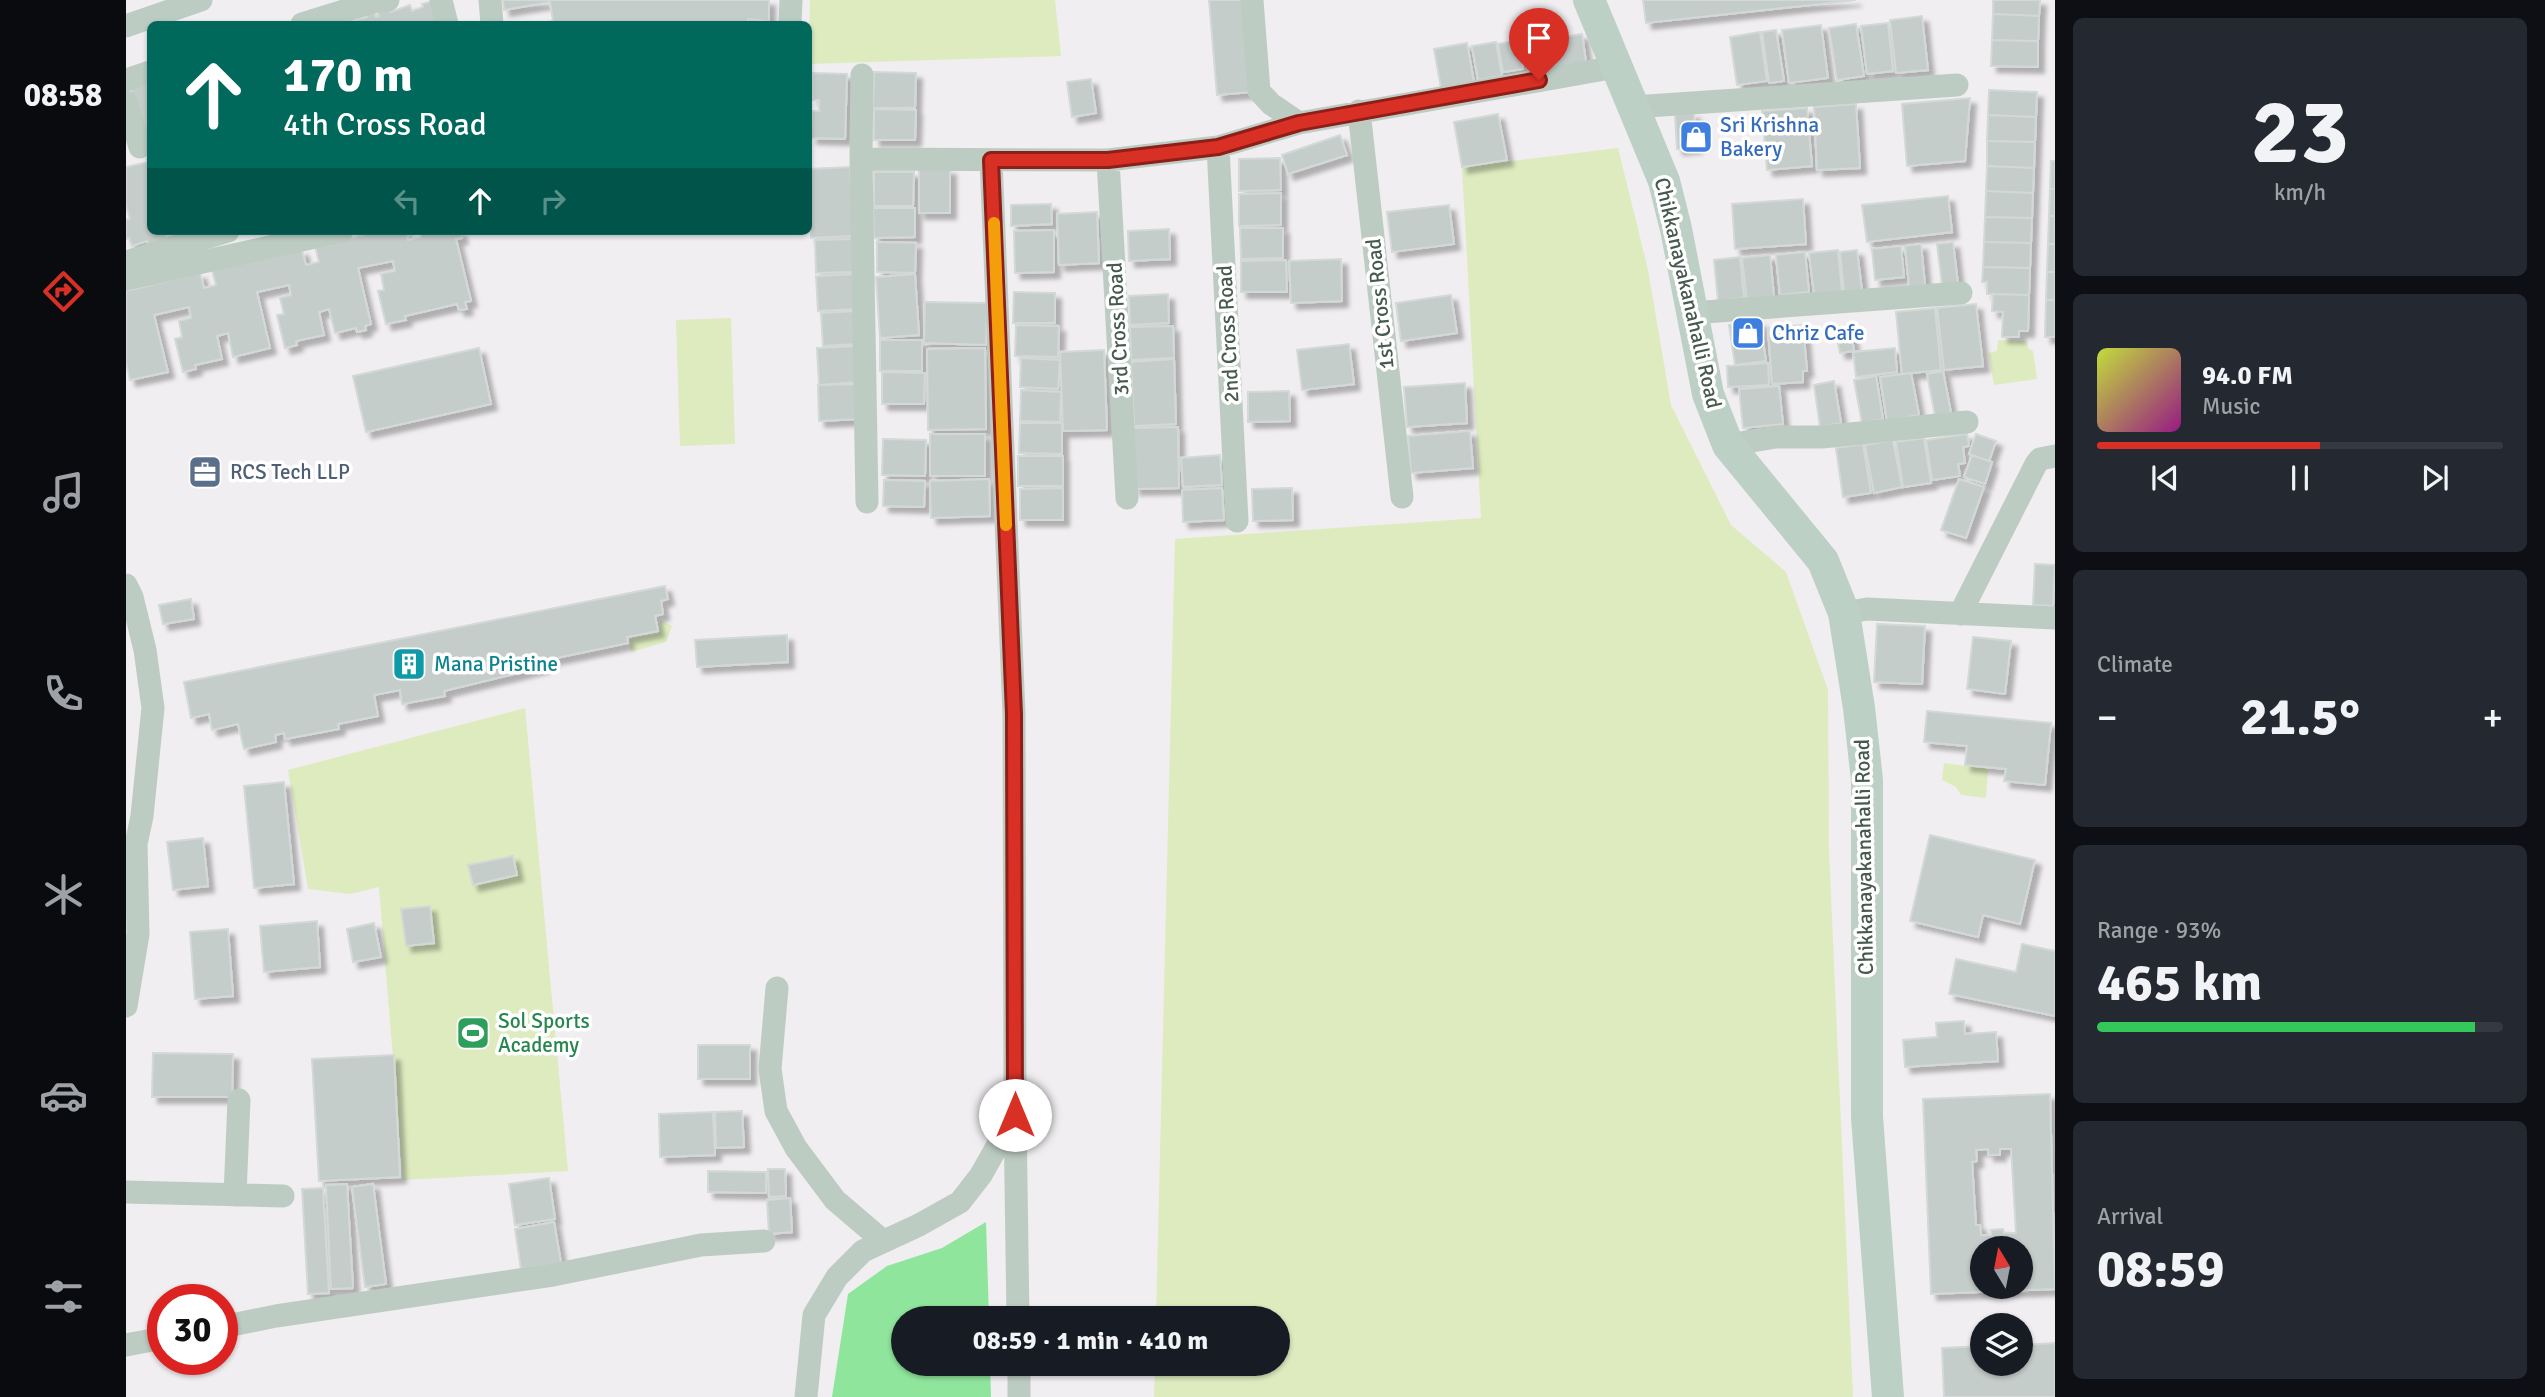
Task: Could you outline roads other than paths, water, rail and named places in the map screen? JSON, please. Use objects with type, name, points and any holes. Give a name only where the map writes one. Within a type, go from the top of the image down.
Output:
[{"type":"main road","name":"Chikkanayakanahalli Road","points":[[1589,0],[1664,181],[1708,394],[1728,445],[1823,561],[1844,613],[1867,780],[1867,1117],[1888,1397]]},
{"type":"street","points":[[126,26],[201,0]]},
{"type":"street","points":[[312,21],[376,1],[388,0]]},
{"type":"street","points":[[441,0],[446,21]]},
{"type":"street","points":[[489,0],[492,21]]},
{"type":"street","points":[[790,21],[791,0]]},
{"type":"street","points":[[1252,0],[1259,91],[1271,104],[1299,123]]},
{"type":"street","points":[[861,159],[1108,160],[1218,147],[1299,123],[1616,67]]},
{"type":"street","points":[[126,80],[147,73]]},
{"type":"street","points":[[862,75],[867,502]]},
{"type":"street","points":[[1633,107],[1957,85]]},
{"type":"street","points":[[126,102],[139,148]]},
{"type":"street","name":"1st Cross Road","points":[[1359,111],[1402,497]]},
{"type":"street","name":"2nd Cross Road","points":[[1218,147],[1237,520]]},
{"type":"street","points":[[991,160],[1014,714],[1018,1306]]},
{"type":"street","name":"3rd Cross Road","points":[[1108,160],[1127,498]]},
{"type":"street","points":[[126,262],[215,235]]},
{"type":"street","points":[[126,279],[324,235]]},
{"type":"street","points":[[1691,313],[1961,293]]},
{"type":"street","points":[[1728,445],[1776,437],[1822,437],[1967,422]]},
{"type":"street","points":[[1960,614],[2036,464],[2040,459],[2055,456]]},
{"type":"street","points":[[126,1006],[138,934],[136,844],[142,816],[153,708],[145,650],[128,594]]},
{"type":"street","points":[[1844,613],[1867,608],[2055,618]]},
{"type":"street","points":[[777,988],[770,1069],[776,1111],[796,1147],[835,1200],[883,1241]]},
{"type":"street","points":[[235,1195],[239,1100]]},
{"type":"street","points":[[806,1397],[814,1315],[837,1277],[863,1251],[960,1202],[981,1175],[1015,1115]]},
{"type":"street","points":[[126,1192],[283,1196]]},
{"type":"street","points":[[238,1324],[553,1275],[701,1245],[764,1241]]},
{"type":"street","points":[[126,1345],[147,1341]]},
{"type":"street","points":[[1019,1376],[1019,1397]]},
{"type":"place","name":"Sri Krishna Bakery","points":[[1696,137]]},
{"type":"place","name":"Chriz Cafe","points":[[1748,333]]},
{"type":"place","name":"RCS Tech LLP","points":[[205,472]]},
{"type":"place","name":"Mana Pristine","points":[[409,664]]},
{"type":"place","name":"Sol Sports Academy","points":[[473,1033]]}]
